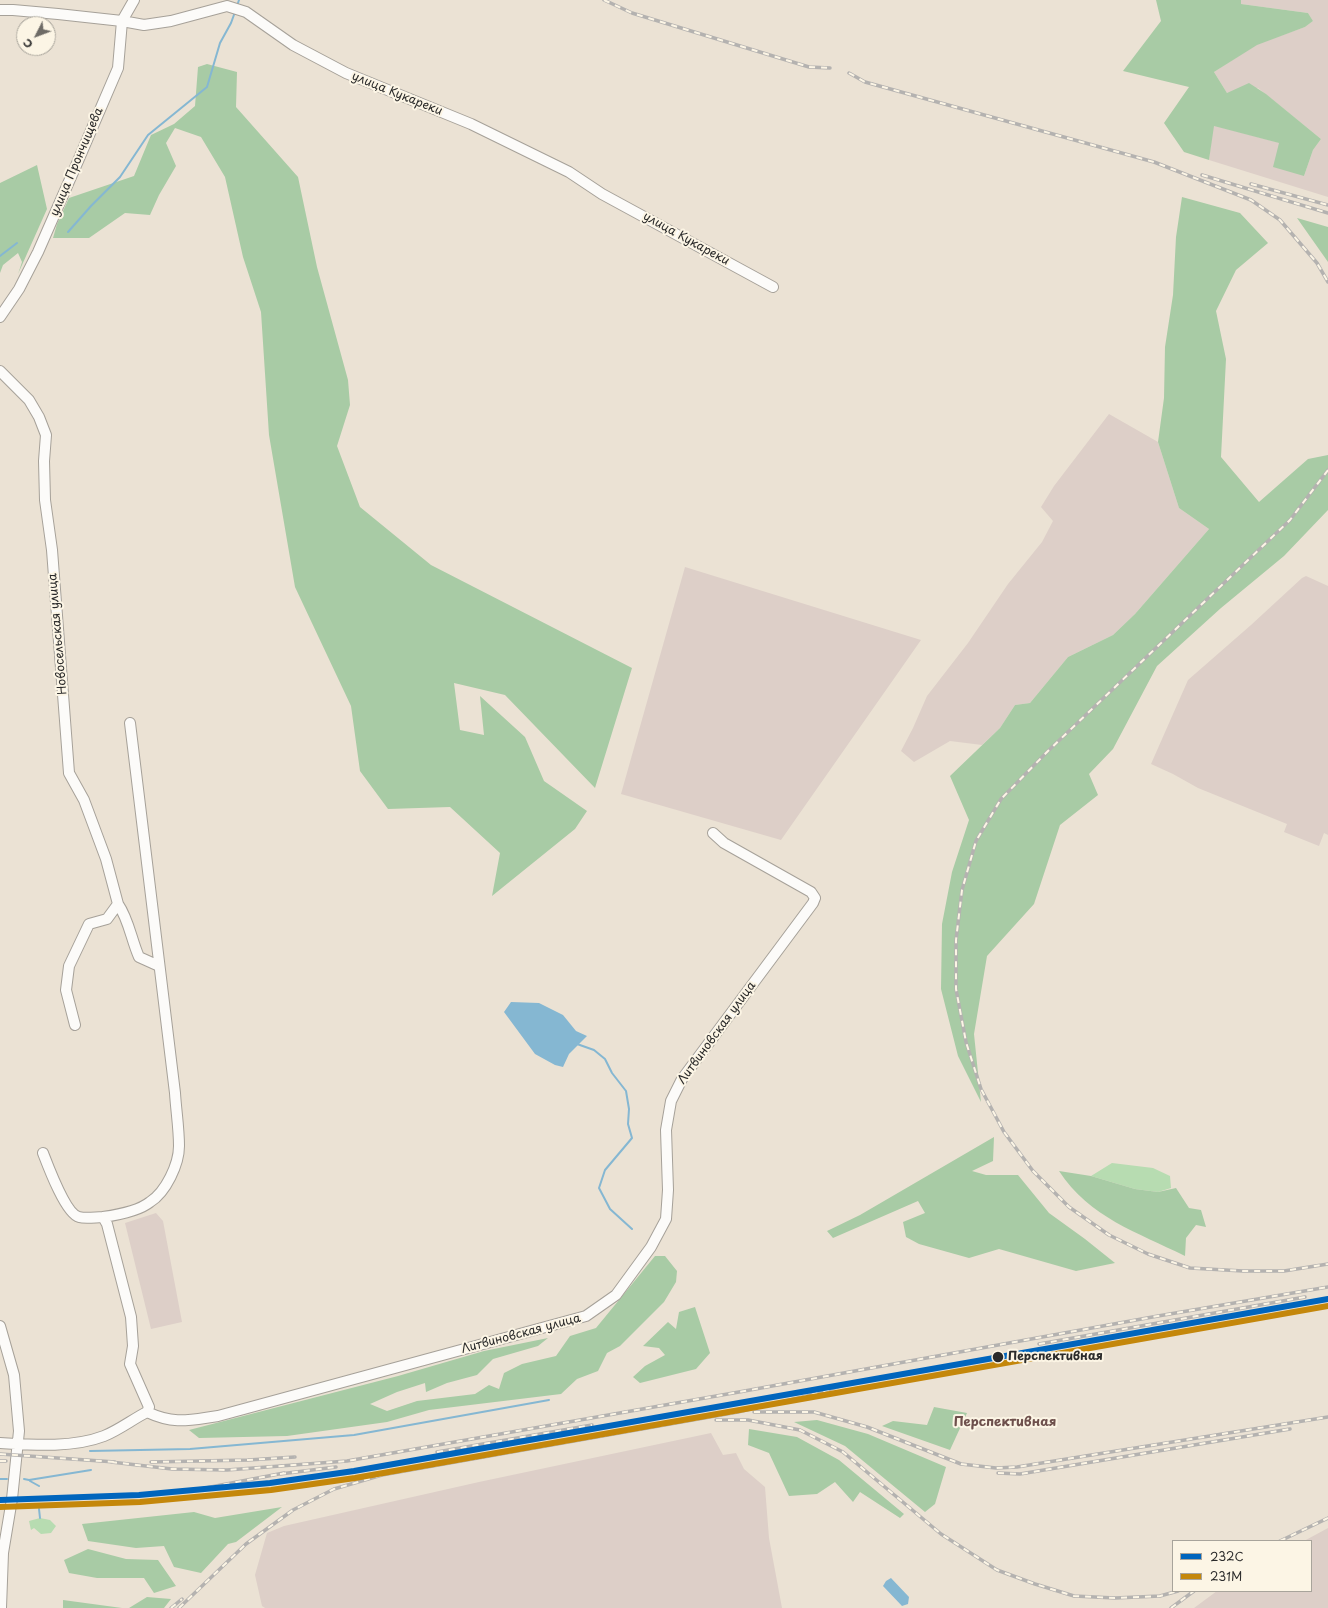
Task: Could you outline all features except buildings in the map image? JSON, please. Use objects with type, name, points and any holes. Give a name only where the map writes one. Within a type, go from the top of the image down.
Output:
[{"type":"street","name":"улица Прончищева","points":[[0,317],[19,288],[45,239],[118,68],[122,21],[134,0]]},
{"type":"street","name":"улица Кукареки","points":[[0,10],[122,21],[144,25],[170,21],[226,6],[246,12],[293,45],[346,73],[471,124],[569,172],[602,194],[773,287]]},
{"type":"street","name":"Новосельская улица","points":[[0,371],[29,400],[39,417],[46,436],[44,461],[45,500],[52,550],[69,773],[87,807],[106,859],[118,904],[126,915],[132,941],[139,957],[160,966]]},
{"type":"street","points":[[43,1153],[52,1178],[72,1213],[78,1217],[103,1217],[119,1215],[150,1203],[160,1194],[173,1172],[179,1147],[175,1093],[130,723]]},
{"type":"street","name":"Литвиновская улица","points":[[147,1412],[162,1419],[183,1421],[218,1416],[586,1316],[616,1295],[651,1247],[666,1219],[668,1190],[666,1130],[671,1101],[682,1079],[814,903],[815,898],[811,892],[724,843],[713,833]]},
{"type":"street","points":[[74,1025],[66,990],[70,966],[89,924],[107,919],[118,904]]},
{"type":"street","points":[[0,1443],[82,1443],[105,1436],[147,1412],[149,1406],[130,1364],[133,1346],[131,1317],[107,1224],[103,1217]]},
{"type":"street","points":[[0,1326],[14,1375],[18,1444],[12,1499],[3,1553],[1,1608]]},
{"type":"shaded area","points":[[1241,0],[1328,0],[1328,197],[1209,160],[1213,125],[1280,143],[1304,176],[1313,150],[1321,139],[1258,88],[1227,93],[1214,72],[1257,44],[1305,27],[1313,21],[1308,13],[1241,4]]},
{"type":"shaded area","points":[[1109,414],[1158,442],[1179,508],[1209,529],[1135,614],[1113,635],[1068,657],[1030,703],[1015,705],[1000,728],[982,745],[950,741],[914,762],[901,751],[927,696],[968,643],[1008,584],[1042,542],[1053,521],[1041,507],[1054,486]]},
{"type":"shaded area","points":[[685,567],[921,640],[781,840],[621,794]]},
{"type":"shaded area","points":[[1306,576],[1328,586],[1328,835],[1324,833],[1319,846],[1284,832],[1287,824],[1198,788],[1151,764],[1188,680]]},
{"type":"shaded area","points":[[156,1213],[163,1221],[182,1322],[151,1329],[125,1223]]},
{"type":"shaded area","points":[[711,1433],[723,1455],[736,1453],[744,1469],[765,1487],[769,1538],[782,1608],[265,1608],[262,1606],[255,1575],[267,1533],[284,1526],[479,1482]]},
{"type":"shaded area","points":[[1328,1528],[1328,1608],[1194,1608],[1216,1592],[1312,1592],[1312,1540],[1306,1540]]},
{"type":"green space","points":[[1156,0],[1241,0],[1241,4],[1308,13],[1313,21],[1305,27],[1257,45],[1214,72],[1227,93],[1249,83],[1266,94],[1321,139],[1313,150],[1304,176],[1273,167],[1279,143],[1214,126],[1209,160],[1184,152],[1164,123],[1189,87],[1123,71],[1161,21]]},
{"type":"green space","points":[[207,64],[237,72],[236,107],[298,177],[317,267],[348,380],[350,405],[337,446],[360,507],[431,565],[632,668],[595,788],[505,695],[454,683],[460,730],[484,735],[480,696],[525,737],[544,781],[587,811],[575,829],[492,896],[500,853],[450,807],[388,809],[360,771],[351,706],[295,587],[269,435],[261,312],[243,257],[225,177],[201,137],[175,128],[166,143],[176,166],[159,195],[150,215],[125,213],[89,238],[53,238],[57,224],[69,198],[134,176],[151,135],[174,124],[195,106],[198,67]]},
{"type":"green space","points":[[37,165],[47,209],[18,274],[22,262],[18,253],[3,265],[0,273],[0,183]]},
{"type":"green space","points":[[1182,197],[1240,213],[1268,243],[1236,270],[1216,311],[1226,359],[1221,457],[1259,502],[1308,459],[1328,455],[1328,510],[1284,556],[1221,608],[1157,666],[1113,749],[1089,774],[1098,795],[1060,825],[1034,904],[987,956],[974,1034],[981,1102],[958,1056],[941,989],[942,924],[952,872],[969,820],[950,776],[1000,728],[1015,705],[1030,703],[1068,657],[1113,635],[1135,614],[1209,529],[1179,508],[1158,442],[1164,398],[1165,347],[1173,295],[1176,237]]},
{"type":"green space","points":[[1297,218],[1328,227],[1328,262]]},
{"type":"green space","points":[[994,1137],[993,1161],[972,1171],[986,1175],[1018,1175],[1049,1213],[1115,1263],[1076,1271],[999,1249],[969,1258],[919,1244],[906,1237],[903,1222],[925,1213],[918,1201],[833,1238],[827,1231],[860,1215]]},
{"type":"green space","points":[[1112,1163],[1153,1168],[1170,1176],[1171,1188],[1158,1192],[1135,1189],[1091,1176]]},
{"type":"green space","points":[[1059,1171],[1091,1176],[1135,1189],[1158,1192],[1176,1188],[1189,1208],[1201,1210],[1206,1227],[1196,1225],[1186,1238],[1185,1256],[1132,1231],[1100,1212],[1085,1201],[1071,1187]]},
{"type":"green space","points":[[655,1256],[665,1256],[677,1271],[676,1282],[664,1302],[620,1346],[607,1353],[598,1371],[577,1379],[561,1394],[429,1410],[387,1422],[287,1436],[199,1438],[189,1430],[398,1376],[484,1351],[548,1338],[538,1346],[493,1359],[477,1375],[447,1383],[426,1392],[425,1383],[397,1392],[370,1404],[387,1411],[417,1401],[475,1394],[489,1385],[499,1389],[504,1373],[522,1364],[556,1356],[570,1336],[596,1328]]},
{"type":"green space","points":[[695,1307],[710,1353],[696,1369],[640,1383],[633,1377],[645,1366],[665,1355],[659,1348],[643,1346],[668,1322],[676,1329],[679,1312]]},
{"type":"green space","points":[[934,1407],[967,1413],[950,1450],[882,1426],[893,1421],[927,1425]]},
{"type":"green space","points":[[817,1420],[868,1434],[946,1467],[935,1504],[925,1512],[845,1446],[794,1422]]},
{"type":"green space","points":[[749,1429],[797,1437],[839,1460],[904,1514],[900,1518],[860,1492],[853,1502],[835,1482],[817,1494],[789,1496],[769,1453],[748,1445]]},
{"type":"green space","points":[[282,1507],[236,1542],[228,1544],[201,1573],[174,1567],[164,1546],[136,1548],[88,1541],[82,1524],[194,1512],[215,1518]]},
{"type":"green space","points":[[40,1518],[50,1520],[56,1526],[51,1533],[41,1534],[34,1528],[31,1530],[29,1521]]},
{"type":"green space","points":[[88,1549],[126,1559],[158,1560],[176,1586],[154,1593],[144,1578],[97,1578],[69,1573],[64,1560]]},
{"type":"green space","points":[[147,1597],[171,1599],[164,1608],[129,1608]]},
{"type":"green space","points":[[63,1600],[122,1608],[63,1608]]},
{"type":"water","points":[[511,1002],[539,1003],[563,1015],[576,1031],[587,1036],[569,1054],[563,1067],[555,1065],[535,1054],[504,1012]]},
{"type":"water","points":[[891,1578],[909,1597],[908,1604],[902,1606],[883,1586],[886,1581]]},
{"type":"waterway","points":[[237,6],[239,0]]},
{"type":"waterway","points":[[68,232],[120,177],[148,135],[207,87],[220,43],[235,12]]},
{"type":"waterway","points":[[0,256],[17,243]]},
{"type":"waterway","points":[[577,1044],[594,1050],[605,1059],[612,1073],[626,1091],[629,1109],[628,1124],[632,1138],[605,1170],[599,1188],[610,1209],[632,1229]]},
{"type":"waterway","points":[[90,1451],[190,1449],[354,1435],[549,1400]]},
{"type":"waterway","points":[[24,1479],[29,1480],[91,1470]]},
{"type":"waterway","points":[[0,1479],[7,1479]]},
{"type":"waterway","points":[[30,1481],[39,1486]]},
{"type":"waterway","points":[[39,1509],[40,1518]]},
{"type":"railway","points":[[604,0],[632,13],[809,67],[830,68]]},
{"type":"railway","points":[[849,73],[865,82],[1154,162],[1251,200],[1280,220],[1317,263],[1328,282]]},
{"type":"railway","points":[[1202,175],[1328,213]]},
{"type":"railway","points":[[1251,184],[1328,205]]},
{"type":"railway","points":[[1328,470],[1290,520],[1048,751],[1001,799],[976,841],[962,890],[956,940],[956,989],[966,1042],[981,1089],[1004,1132],[1033,1171],[1069,1207],[1109,1235],[1148,1254],[1190,1268],[1243,1271],[1284,1271],[1328,1264]]},
{"type":"railway","points":[[111,1462],[172,1469],[227,1470],[347,1461],[1328,1287]]},
{"type":"railway","points":[[1039,1344],[1305,1297]]},
{"type":"railway","points":[[179,1608],[246,1544],[293,1510],[334,1489],[382,1475],[738,1412],[807,1396],[844,1385]]},
{"type":"railway","points":[[754,1412],[814,1412],[867,1427],[961,1464],[996,1468],[1017,1467],[1328,1417]]},
{"type":"railway","points":[[716,1420],[748,1420],[800,1430],[843,1452],[941,1534],[997,1570],[1074,1596],[1115,1598],[1160,1596],[1174,1592]]},
{"type":"railway","points":[[437,1452],[592,1425]]},
{"type":"railway","points":[[998,1473],[1020,1474],[1290,1429]]},
{"type":"railway","points":[[0,1454],[115,1462]]},
{"type":"railway","points":[[151,1462],[248,1460],[295,1457]]},
{"type":"railway","points":[[0,1461],[6,1461]]},
{"type":"railway","points":[[280,1474],[336,1467]]},
{"type":"railway","points":[[200,1489],[284,1473]]},
{"type":"railway","points":[[1282,1540],[1328,1518]]},
{"type":"railway","points":[[1171,1608],[1193,1592]]},
{"type":"railway","points":[[171,1608],[182,1599]]},
{"type":"transit line","name":"232C","points":[[0,1500],[139,1495],[270,1483],[354,1471],[1328,1299]]},
{"type":"transit line","name":"231М","points":[[0,1507],[140,1502],[271,1490],[355,1478],[1328,1306]]},
{"type":"place","name":"Перспективная","points":[[998,1357]]},
{"type":"district","name":"Перспективная","points":[[1005,1422]]}]
